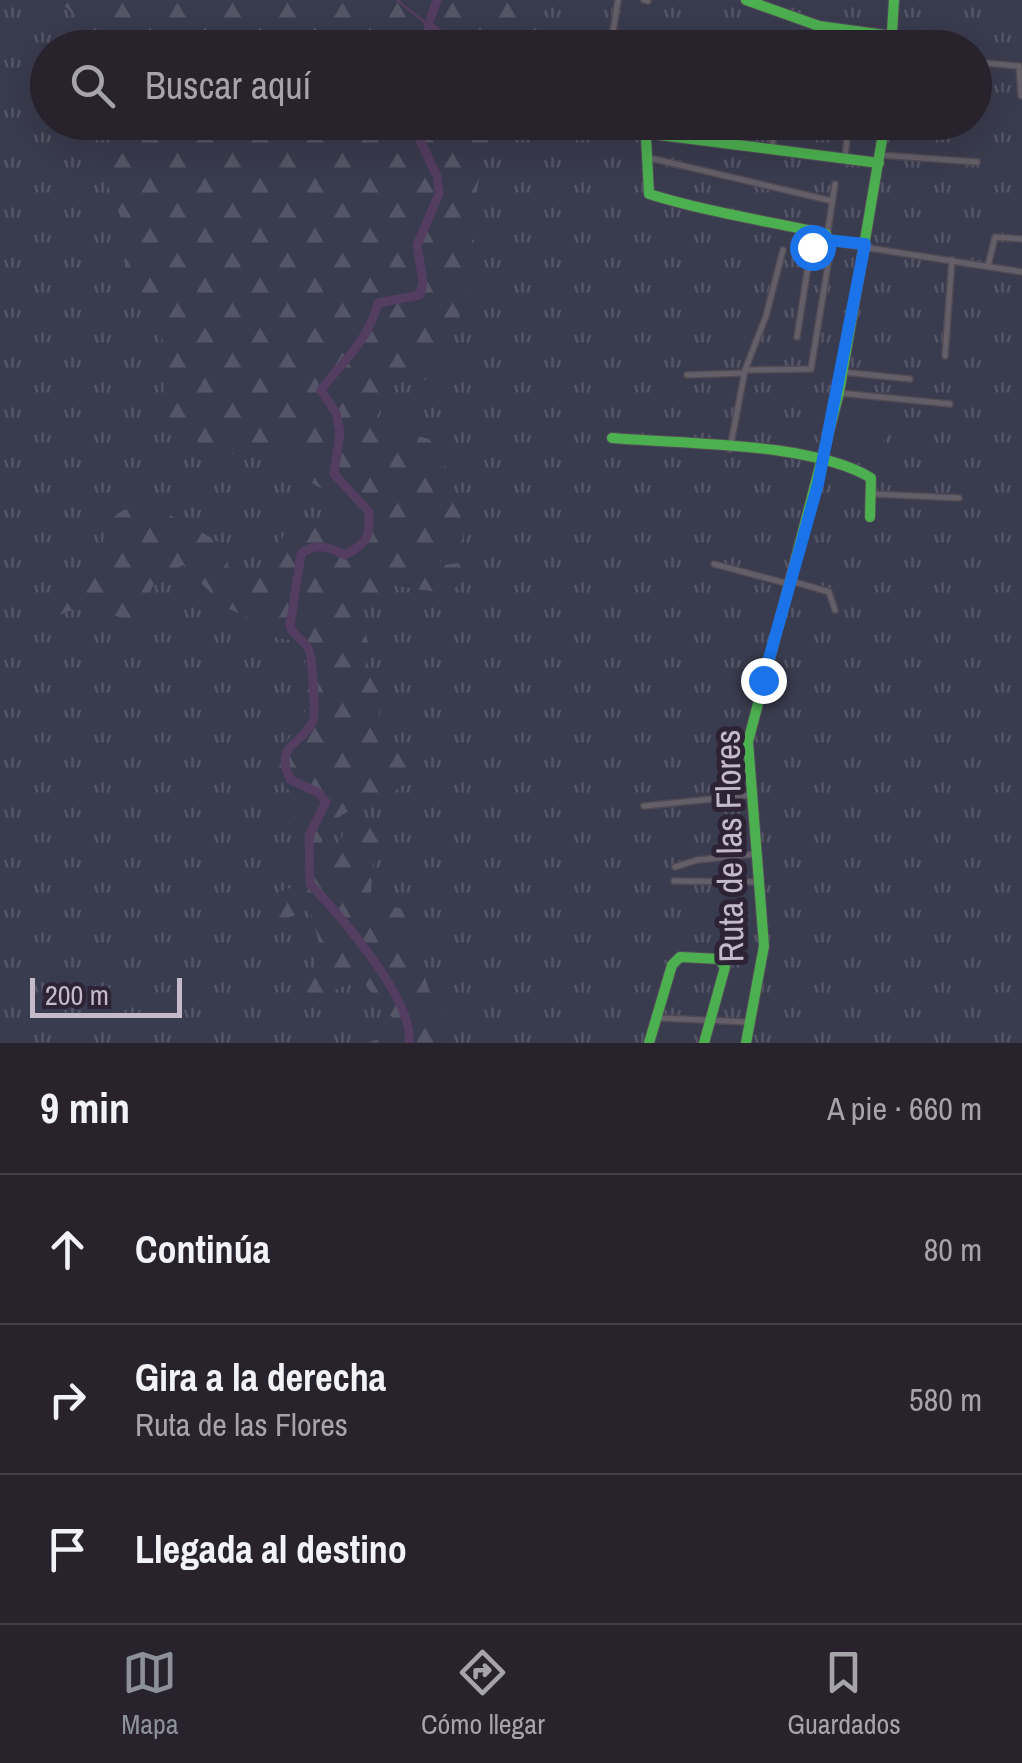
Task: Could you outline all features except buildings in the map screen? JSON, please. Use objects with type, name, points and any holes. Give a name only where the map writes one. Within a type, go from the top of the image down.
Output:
[{"type":"street","points":[[613,30],[618,0]]},
{"type":"street","points":[[746,0],[838,30]]},
{"type":"street","points":[[892,30],[894,0]]},
{"type":"street","points":[[992,64],[1019,66],[1021,96]]},
{"type":"street","points":[[647,140],[650,158],[646,190],[655,197],[829,238],[1022,272]]},
{"type":"street","points":[[697,140],[846,158],[977,162]]},
{"type":"street","points":[[772,150],[773,140]]},
{"type":"street","points":[[846,158],[847,140]]},
{"type":"street","name":"Ruta de las Flores","points":[[746,1043],[764,946],[751,795],[751,726],[839,392],[882,140]]},
{"type":"street","points":[[650,158],[832,201]]},
{"type":"street","points":[[688,375],[811,369],[835,184]]},
{"type":"street","points":[[988,266],[995,237],[1022,239]]},
{"type":"street","points":[[796,337],[812,247],[829,238]]},
{"type":"street","points":[[730,450],[744,372],[766,316],[783,250]]},
{"type":"street","points":[[945,356],[952,260]]},
{"type":"street","points":[[842,372],[910,378]]},
{"type":"street","points":[[839,392],[950,404]]},
{"type":"street","points":[[612,438],[823,461],[868,473],[873,494],[870,517]]},
{"type":"street","points":[[873,494],[959,498]]},
{"type":"street","points":[[714,564],[829,592],[834,610]]},
{"type":"street","points":[[644,806],[751,795]]},
{"type":"street","points":[[674,867],[697,860],[756,854]]},
{"type":"street","points":[[674,882],[760,882]]},
{"type":"street","points":[[649,1043],[672,965],[685,957],[723,962],[725,972],[704,1043]]},
{"type":"street","points":[[658,1018],[750,1022]]},
{"type":"green space","points":[[0,0],[1022,0],[1022,1043],[0,1043]]},
{"type":"green space","points":[[58,0],[548,0],[538,30],[85,30]]},
{"type":"green space","points":[[491,140],[485,148],[472,216],[476,274],[439,370],[430,380],[374,376],[392,385],[377,417],[379,425],[429,439],[440,451],[466,524],[462,540],[452,549],[438,549],[441,565],[460,563],[463,577],[451,594],[390,585],[361,605],[356,620],[365,630],[371,657],[364,667],[388,683],[378,719],[394,750],[410,761],[417,777],[339,817],[324,834],[322,845],[323,858],[332,860],[350,819],[366,817],[382,843],[387,852],[373,863],[371,893],[379,903],[402,909],[430,992],[447,1004],[440,1013],[440,1043],[366,1043],[395,1034],[395,1021],[360,979],[332,991],[292,999],[291,988],[310,981],[321,950],[310,909],[280,921],[271,895],[293,887],[300,872],[295,818],[300,799],[284,785],[277,773],[277,762],[307,703],[306,654],[292,641],[274,637],[260,623],[225,607],[183,565],[154,583],[138,623],[110,614],[93,601],[60,615],[46,604],[47,596],[98,560],[109,523],[121,512],[135,507],[168,514],[226,546],[228,566],[240,579],[274,562],[281,539],[294,524],[320,524],[335,532],[351,525],[356,514],[303,474],[291,449],[264,447],[216,457],[164,414],[163,341],[140,290],[125,271],[125,228],[95,153],[111,143]]},
{"type":"green space","points":[[845,397],[892,402],[878,465],[830,460]]},
{"type":"waterway","points":[[397,0],[428,25]]},
{"type":"waterway","points":[[435,30],[428,25],[437,0]]},
{"type":"waterway","points":[[409,1043],[408,1025],[388,982],[356,936],[310,884],[309,836],[326,802],[319,793],[291,780],[285,759],[314,716],[309,650],[290,626],[301,554],[323,547],[345,555],[363,543],[369,528],[369,512],[334,474],[340,432],[336,413],[321,390],[362,339],[378,303],[420,295],[423,281],[417,245],[439,194],[437,176],[420,140]]},
{"type":"traffic: fast","points":[[746,0],[819,26],[848,30]]},
{"type":"traffic: fast","points":[[892,30],[894,0]]},
{"type":"traffic: fast","points":[[646,140],[649,194],[826,234]]},
{"type":"traffic: fast","points":[[699,140],[879,163]]},
{"type":"traffic: fast","points":[[746,1043],[764,946],[748,742],[839,393],[882,140]]},
{"type":"traffic: fast","points":[[612,438],[782,451],[846,466],[871,478],[870,517]]},
{"type":"traffic: fast","points":[[649,1043],[672,965],[680,957],[719,959],[725,967],[704,1043]]},
{"type":"route","points":[[763,680],[818,484],[865,244],[827,240],[815,242],[812,247]]}]
